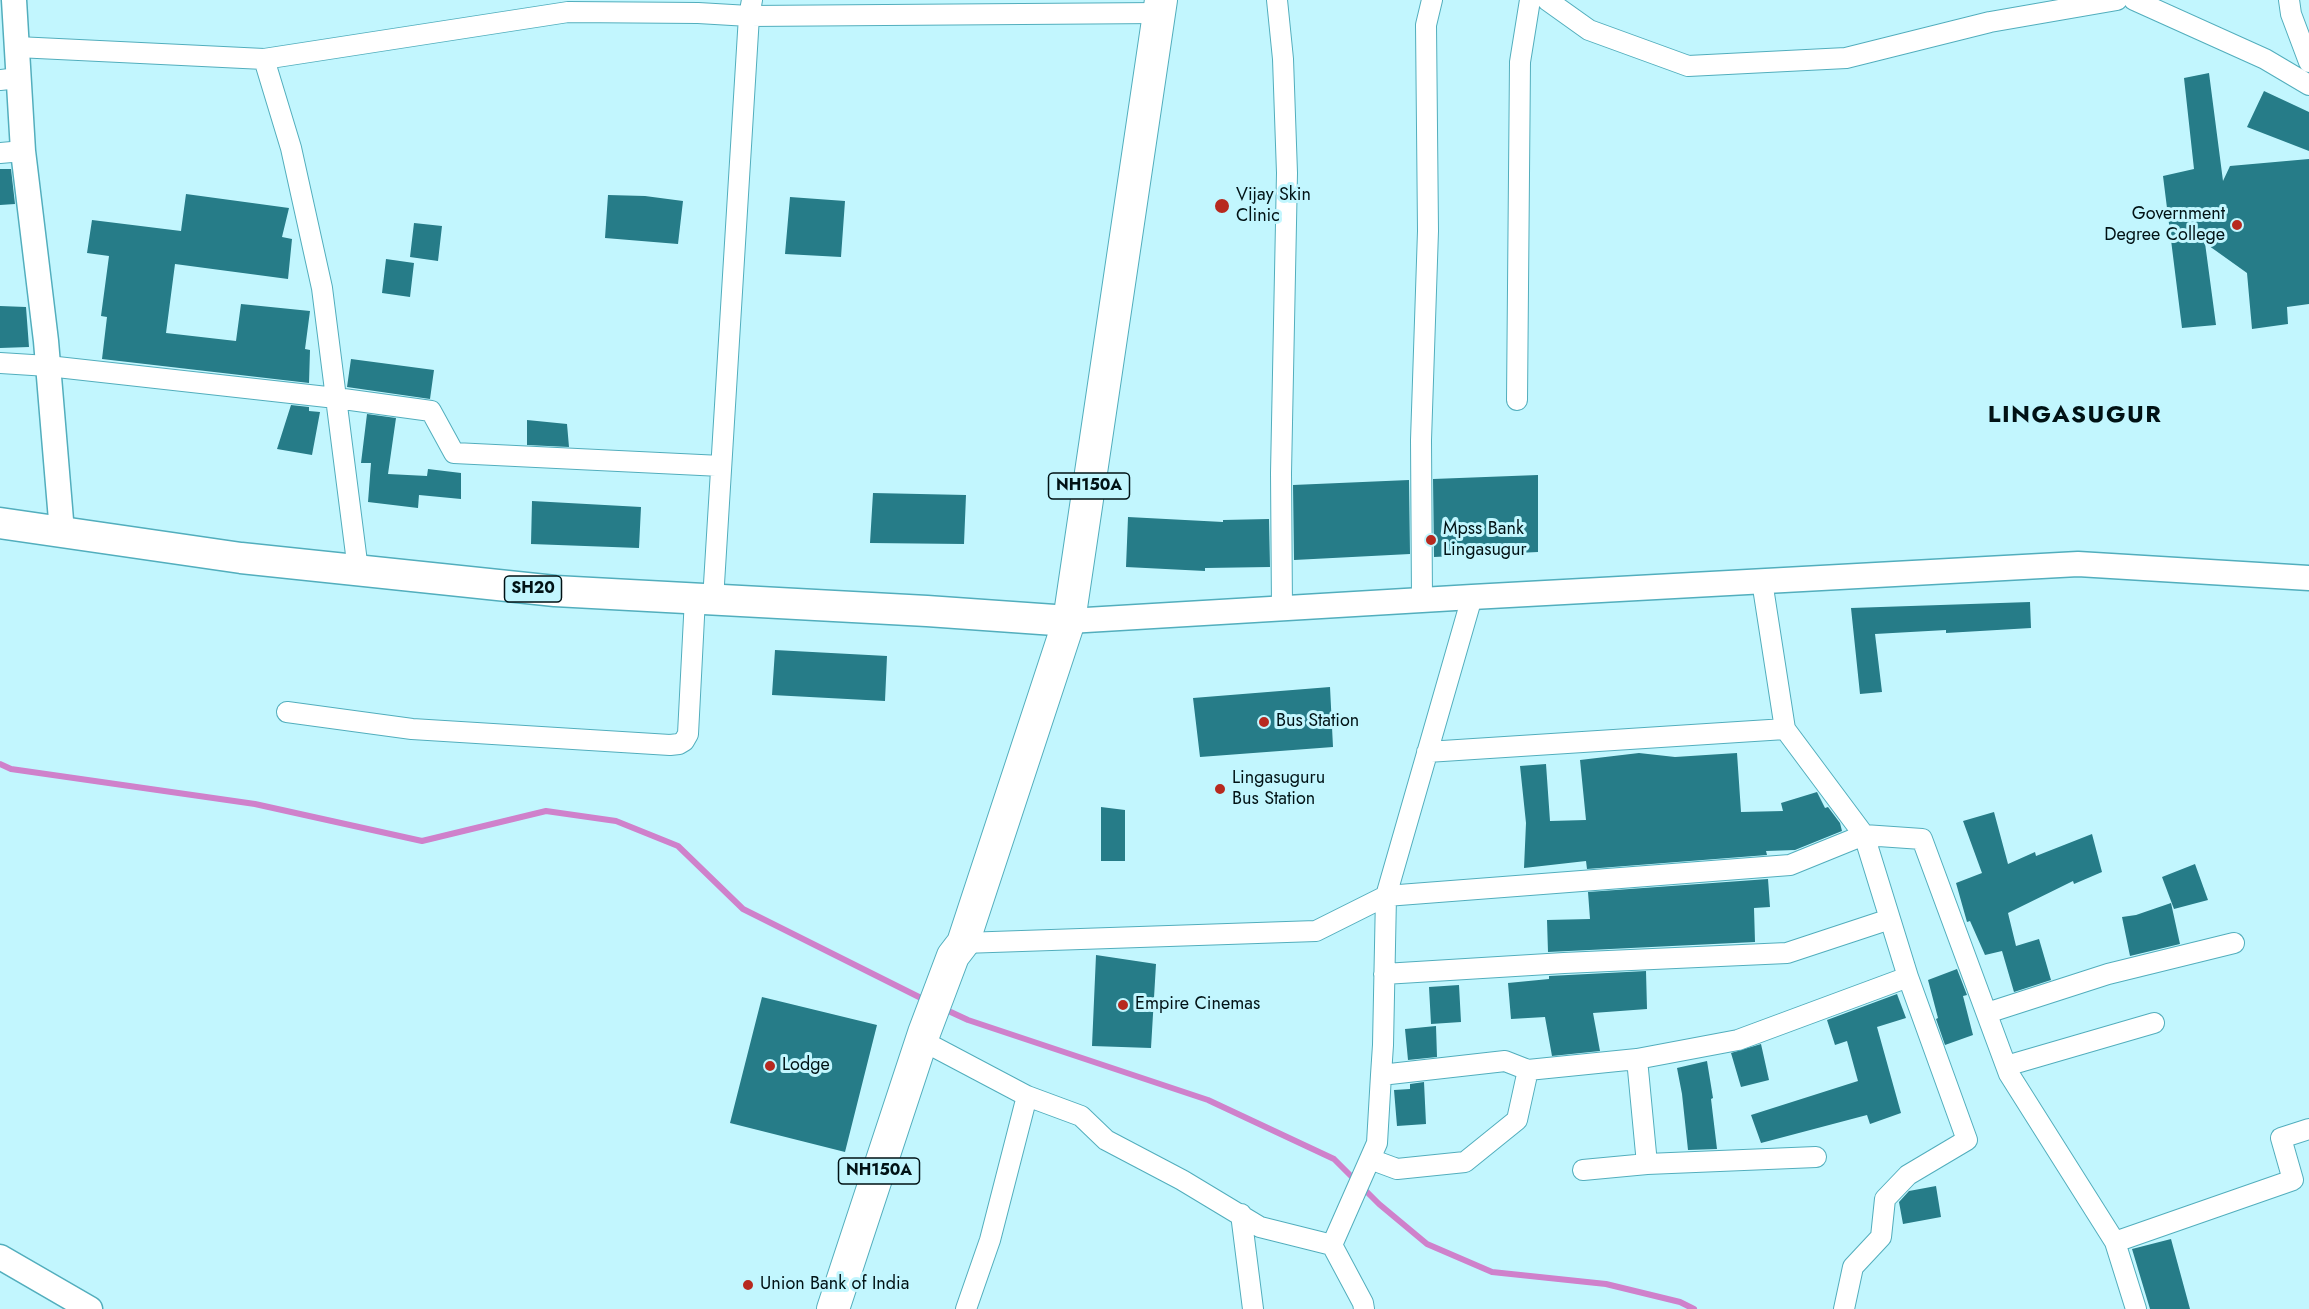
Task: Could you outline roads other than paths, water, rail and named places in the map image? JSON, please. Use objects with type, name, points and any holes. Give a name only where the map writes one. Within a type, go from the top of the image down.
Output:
[{"type":"highway","name":"NH150A","points":[[833,1309],[924,1037],[958,949],[1069,621],[1160,7]]},
{"type":"main road","name":"SH20","points":[[0,523],[241,558],[555,591],[1069,621]]},
{"type":"street","points":[[14,0],[17,47],[9,79],[11,152],[48,366],[62,532]]},
{"type":"street","points":[[1277,0],[1283,59],[1287,173],[1281,473],[1282,609]]},
{"type":"street","points":[[1422,600],[1421,440],[1428,231],[1426,25],[1432,0]]},
{"type":"street","points":[[1517,400],[1520,62],[1530,0]]},
{"type":"street","points":[[1547,0],[1589,30],[1688,66],[1846,58],[1990,22],[2117,0]]},
{"type":"street","points":[[2134,0],[2265,59],[2309,85]]},
{"type":"street","points":[[2289,0],[2291,14],[2309,62]]},
{"type":"street","points":[[17,47],[264,59],[568,12],[698,13],[750,8],[1160,7]]},
{"type":"street","points":[[287,712],[412,729],[670,746],[684,741],[688,734],[721,466],[750,8]]},
{"type":"street","points":[[264,59],[291,148],[322,288],[358,570]]},
{"type":"street","points":[[0,363],[48,366],[336,398],[431,411],[454,453],[721,466]]},
{"type":"street","points":[[1069,621],[2078,564],[2309,578]]},
{"type":"street","points":[[1762,581],[1785,729],[1864,835],[1908,977],[1967,1140],[1908,1174],[1885,1199],[1881,1237],[1853,1267],[1844,1309]]},
{"type":"street","points":[[1332,1245],[1374,1151],[1381,1075],[1386,896],[1472,597]]},
{"type":"street","points":[[1427,752],[1785,729]]},
{"type":"street","points":[[958,949],[1316,930],[1386,896],[1790,865],[1864,835],[1922,839],[2009,1074],[2115,1242],[2136,1309]]},
{"type":"street","points":[[1384,974],[1787,953],[1890,919]]},
{"type":"street","points":[[1988,1013],[2108,974],[2234,943]]},
{"type":"street","points":[[1381,1075],[1505,1061],[1528,1070],[1637,1059],[1737,1040],[1908,977]]},
{"type":"street","points":[[2006,1066],[2154,1023]]},
{"type":"street","points":[[924,1037],[1027,1096],[1081,1116],[1106,1140],[1182,1179],[1260,1227],[1332,1245],[1364,1309]]},
{"type":"street","points":[[1637,1059],[1647,1164]]},
{"type":"street","points":[[1374,1151],[1396,1169],[1465,1162],[1517,1120],[1528,1070]]},
{"type":"street","points":[[966,1309],[990,1240],[1027,1096]]},
{"type":"street","points":[[2115,1242],[2293,1180],[2281,1138],[2309,1129]]},
{"type":"street","points":[[1583,1170],[1647,1164],[1816,1157]]},
{"type":"street","points":[[1241,1214],[1253,1309]]},
{"type":"street","points":[[0,1257],[90,1309]]},
{"type":"waterway","points":[[0,764],[11,769],[255,804],[422,841],[546,811],[616,821],[678,846],[743,909],[927,1001]]},
{"type":"waterway","points":[[942,1008],[968,1020],[1208,1100],[1334,1159],[1379,1204],[1427,1244],[1492,1272],[1606,1284],[1680,1302],[1694,1309]]},
{"type":"place","name":"Vijay Skin Clinic","points":[[1222,206]]},
{"type":"place","name":"Government Degree College","points":[[2237,225]]},
{"type":"place","name":"Mpss Bank Lingasugur","points":[[1431,540]]},
{"type":"place","name":"Bus Station","points":[[1264,722]]},
{"type":"place","name":"Lingasuguru Bus Station","points":[[1220,789]]},
{"type":"place","name":"Empire Cinemas","points":[[1123,1005]]},
{"type":"place","name":"Lodge","points":[[770,1066]]},
{"type":"place","name":"Union Bank of India","points":[[748,1285]]},
{"type":"district","name":"LINGASUGUR","points":[[2075,416]]}]
